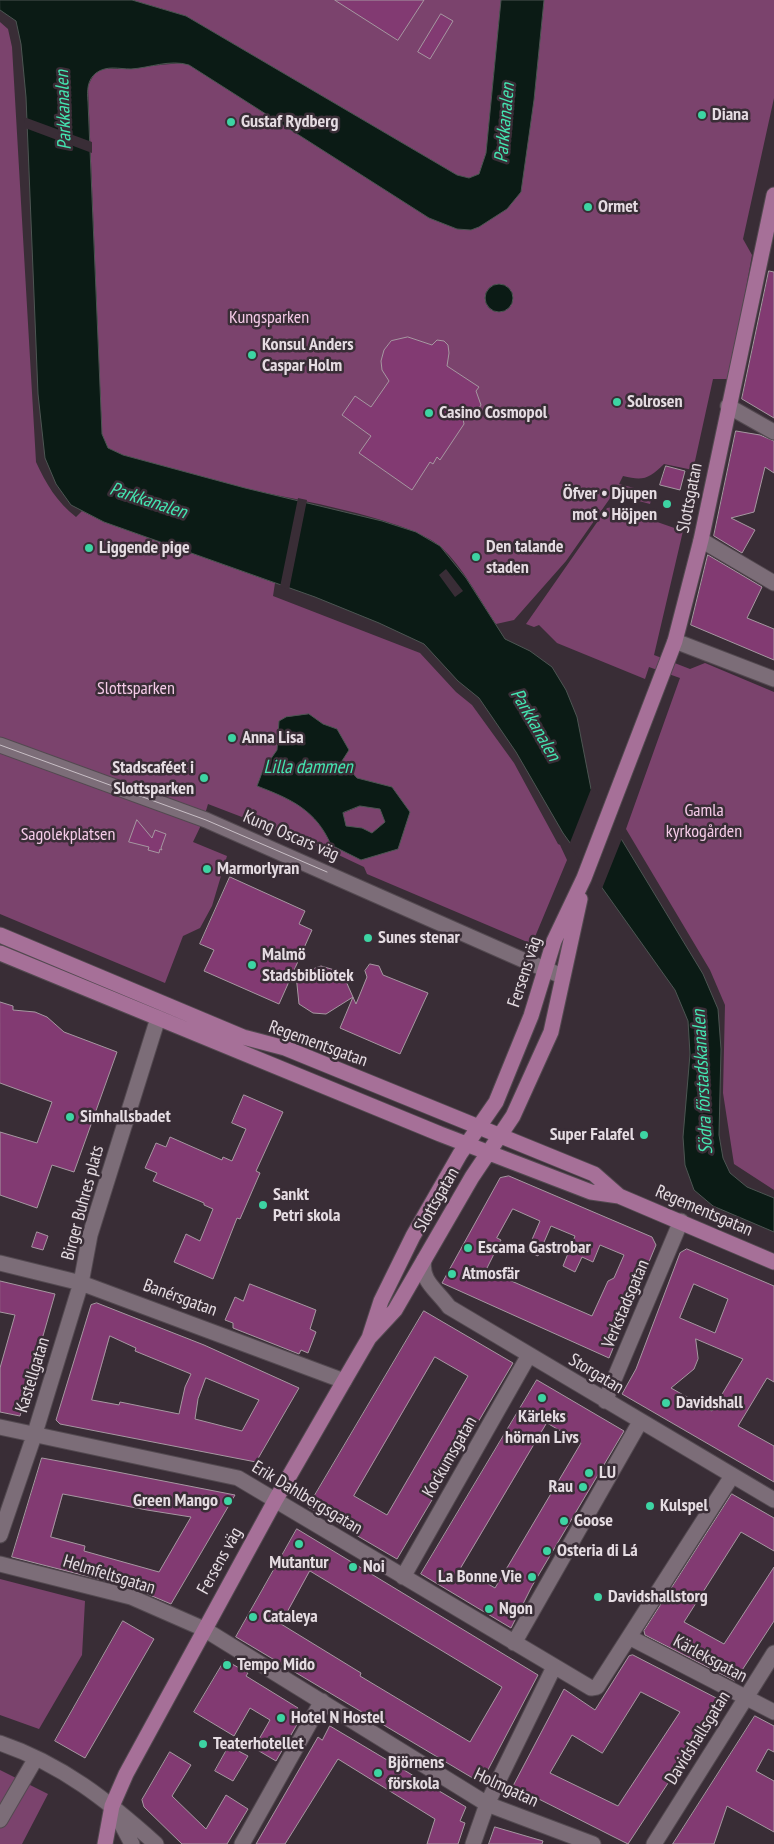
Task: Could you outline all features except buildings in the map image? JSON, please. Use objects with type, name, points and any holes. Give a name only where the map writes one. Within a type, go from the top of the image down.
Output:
[{"type":"main road","name":"Slottsgatan","points":[[584,878],[675,641],[701,540],[728,406],[769,244],[774,195]]},
{"type":"main road","name":"Fersens väg","points":[[105,1844],[112,1806],[126,1774],[276,1499],[369,1338],[381,1301],[401,1263],[406,1249],[467,1144],[496,1102],[531,1016],[554,941],[584,878]]},
{"type":"main road","name":"Fersens väg","points":[[488,1152],[522,1099],[551,1032],[584,878]]},
{"type":"main road","name":"Regementsgatan","points":[[0,935],[243,1037],[285,1048],[594,1174],[618,1196]]},
{"type":"main road","name":"Regementsgatan","points":[[0,952],[467,1144],[592,1192],[618,1196],[774,1262]]},
{"type":"main road","name":"Slottsgatan","points":[[422,1264],[488,1152]]},
{"type":"main road","name":"Fersens väg","points":[[369,1338],[395,1310],[422,1264]]},
{"type":"street","points":[[728,406],[774,432]]},
{"type":"street","points":[[701,540],[774,583]]},
{"type":"street","points":[[675,641],[774,679]]},
{"type":"street","name":"Kung Oscars väg","points":[[0,745],[206,820],[562,976]]},
{"type":"street","name":"Birger Buhres plats","points":[[82,1283],[90,1235],[158,1018]]},
{"type":"street","name":"Verkstadsgatan","points":[[605,1401],[680,1221]]},
{"type":"street","name":"Banérsgatan","points":[[0,1263],[82,1283],[344,1381]]},
{"type":"street","name":"Storgatan","points":[[422,1264],[426,1282],[439,1292],[449,1306],[640,1422],[774,1500]]},
{"type":"street","name":"Kastellgatan","points":[[0,1535],[35,1433],[82,1283]]},
{"type":"street","name":"Kockumsgatan","points":[[403,1577],[530,1355]]},
{"type":"street","points":[[640,1422],[514,1643],[554,1667],[591,1688],[597,1688],[732,1476]]},
{"type":"street","name":"Erik Dahlbergsgatan","points":[[0,1427],[238,1478],[514,1643]]},
{"type":"street","name":"Helmfeltsgatan","points":[[0,1564],[130,1597],[204,1629]]},
{"type":"street","name":"Holmgatan","points":[[204,1629],[488,1804],[594,1844]]},
{"type":"street","name":"Kärleksgatan","points":[[629,1637],[774,1712]]},
{"type":"street","name":"Davidshallsgatan","points":[[654,1844],[774,1653]]},
{"type":"street","points":[[474,1844],[488,1804],[554,1667]]},
{"type":"street","points":[[242,1844],[322,1702]]},
{"type":"street","points":[[0,1743],[36,1758],[71,1776],[112,1806],[156,1844]]},
{"type":"street","points":[[0,1820],[36,1758]]},
{"type":"street","points":[[112,1806],[132,1844]]},
{"type":"green space","points":[[132,0],[501,0],[486,153],[479,174],[469,178],[457,175],[186,16]]},
{"type":"green space","name":"Kungsparken","points":[[544,0],[774,0],[774,98],[743,239],[752,255],[737,338],[727,379],[713,379],[693,470],[664,464],[645,478],[623,476],[619,484],[653,493],[650,504],[613,494],[566,561],[514,620],[496,624],[449,555],[426,537],[378,519],[217,481],[123,455],[108,448],[102,434],[88,87],[96,73],[101,70],[184,63],[429,218],[457,229],[471,230],[534,100]]},
{"type":"green space","name":"Slottsparken","points":[[0,22],[8,29],[12,47],[36,462],[44,478],[58,499],[76,517],[82,511],[104,522],[275,583],[273,596],[420,653],[456,692],[472,705],[514,763],[567,860],[532,944],[367,874],[364,867],[328,850],[208,804],[203,821],[193,842],[227,856],[212,906],[200,928],[183,936],[165,983],[0,914]]},
{"type":"green space","name":"Gamla kyrkogården","points":[[614,507],[683,531],[654,655],[690,669],[705,663],[774,692],[774,1190],[734,1164],[723,1093],[725,1005],[710,970],[626,829],[680,678],[649,667],[645,679],[557,643],[539,625],[534,627],[526,624],[607,508]]},
{"type":"green space","points":[[0,1579],[85,1601],[82,1655],[39,1729],[0,1715]]},
{"type":"green space","points":[[0,1770],[48,1794],[22,1844],[0,1844]]},
{"type":"water","points":[[0,0],[132,0],[186,16],[457,175],[469,178],[479,174],[486,153],[501,0],[544,0],[534,100],[521,192],[507,209],[471,230],[457,229],[429,218],[189,65],[174,63],[131,69],[109,68],[96,73],[89,82],[88,94],[102,434],[108,448],[123,455],[245,488],[382,521],[416,532],[440,546],[466,578],[505,639],[530,651],[552,667],[566,690],[577,717],[591,789],[703,974],[718,1009],[721,1049],[719,1135],[723,1158],[730,1173],[747,1187],[774,1198],[774,1232],[713,1206],[694,1190],[685,1165],[683,1137],[690,1054],[688,1021],[675,990],[563,833],[516,752],[479,698],[458,681],[424,644],[315,597],[104,522],[71,505],[56,484],[45,458],[38,394],[26,97],[21,44],[16,21],[0,10]]},
{"type":"water","points":[[499,284],[509,288],[513,298],[509,308],[499,312],[489,308],[485,298],[489,288]]},
{"type":"water","name":"Lilla dammen","points":[[309,714],[323,724],[337,729],[349,750],[342,761],[357,778],[392,787],[410,812],[398,849],[361,860],[331,845],[318,823],[301,807],[257,786],[263,770],[277,750],[279,721],[286,717]],"holes":[[[360,806],[380,809],[385,822],[372,833],[362,828],[346,826],[343,813]]]},
{"type":"pier","points":[[24,117],[92,142],[92,153],[25,128]]},
{"type":"pier","points":[[298,498],[307,500],[289,590],[280,587]]},
{"type":"pier","points":[[446,569],[463,591],[455,597],[439,575]]},
{"type":"pier","points":[[593,784],[623,836],[601,891],[569,845]]},
{"type":"tram line","points":[[0,745],[206,820],[327,872]]},
{"type":"place","name":"Diana","points":[[702,115]]},
{"type":"place","name":"Gustaf Rydberg","points":[[231,122]]},
{"type":"place","name":"Ormet","points":[[588,207]]},
{"type":"place","name":"Konsul Anders Caspar Holm","points":[[252,355]]},
{"type":"place","name":"Solrosen","points":[[617,402]]},
{"type":"place","name":"Casino Cosmopol","points":[[429,413]]},
{"type":"place","name":"Öfver • Djupen mot • Höjpen","points":[[667,504]]},
{"type":"place","name":"Liggende pige","points":[[89,548]]},
{"type":"place","name":"Den talande staden","points":[[476,557]]},
{"type":"place","name":"Anna Lisa","points":[[232,738]]},
{"type":"place","name":"Stadscaféet i Slottsparken","points":[[204,778]]},
{"type":"place","name":"Marmorlyran","points":[[207,869]]},
{"type":"place","name":"Sunes stenar","points":[[368,938]]},
{"type":"place","name":"Malmö Stadsbibliotek","points":[[252,965]]},
{"type":"place","name":"Simhallsbadet","points":[[70,1117]]},
{"type":"place","name":"Super Falafel","points":[[644,1135]]},
{"type":"place","name":"Sankt Petri skola","points":[[263,1205]]},
{"type":"place","name":"Escama Gastrobar","points":[[468,1248]]},
{"type":"place","name":"Atmosfär","points":[[452,1274]]},
{"type":"place","name":"Kärleks hörnan Livs","points":[[542,1398]]},
{"type":"place","name":"Davidshall","points":[[666,1403]]},
{"type":"place","name":"LU","points":[[589,1473]]},
{"type":"place","name":"Rau","points":[[583,1487]]},
{"type":"place","name":"Green Mango","points":[[228,1501]]},
{"type":"place","name":"Kulspel","points":[[650,1506]]},
{"type":"place","name":"Goose","points":[[564,1521]]},
{"type":"place","name":"Mutantur","points":[[299,1544]]},
{"type":"place","name":"Osteria di Lá","points":[[547,1551]]},
{"type":"place","name":"Noi","points":[[353,1567]]},
{"type":"place","name":"La Bonne Vie","points":[[532,1577]]},
{"type":"place","name":"Davidshallstorg","points":[[598,1597]]},
{"type":"place","name":"Ngon","points":[[489,1609]]},
{"type":"place","name":"Cataleya","points":[[253,1617]]},
{"type":"place","name":"Tempo Mido","points":[[227,1665]]},
{"type":"place","name":"Hotel N Hostel","points":[[281,1718]]},
{"type":"place","name":"Teaterhotellet","points":[[203,1744]]},
{"type":"place","name":"Björnens förskola","points":[[378,1773]]},
{"type":"water label","name":"Parkkanalen","points":[[64,110]]},
{"type":"water label","name":"Parkkanalen","points":[[505,123]]},
{"type":"water label","name":"Parkkanalen","points":[[148,501]]},
{"type":"water label","name":"Parkkanalen","points":[[535,725]]},
{"type":"water label","name":"Södra förstadskanalen","points":[[703,1082]]},
{"type":"park label","name":"Sagolekplatsen","points":[[68,835]]}]
